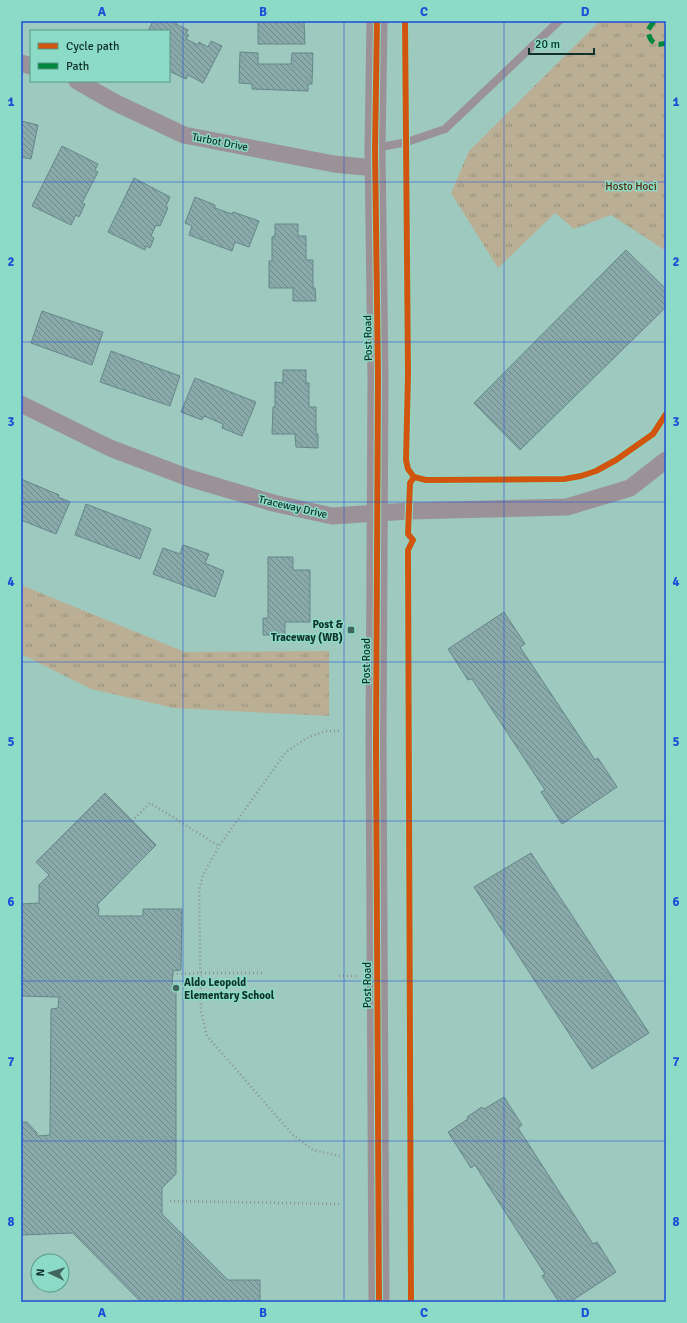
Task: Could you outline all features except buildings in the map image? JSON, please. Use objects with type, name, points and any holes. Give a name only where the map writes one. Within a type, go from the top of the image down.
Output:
[{"type":"street","name":"Post Road","points":[[377,21],[375,158],[378,353],[376,760],[379,1302]]},
{"type":"street","name":"Turbot Drive","points":[[79,82],[114,102],[184,135],[334,164],[375,158]]},
{"type":"street","name":"Traceway Drive","points":[[21,404],[110,448],[189,478],[273,503],[332,516],[409,511],[567,507],[630,488],[666,460]]},
{"type":"lane","points":[[375,158],[407,142],[445,129],[559,21]]},
{"type":"path","points":[[339,731],[326,731],[306,738],[286,752],[219,846],[203,875],[199,890],[201,1011],[206,1036],[292,1134],[313,1150],[340,1156]]},
{"type":"path","points":[[132,821],[150,803],[219,846]]},
{"type":"path","points":[[173,974],[264,973]]},
{"type":"path","points":[[170,1201],[342,1204]]},
{"type":"green space","name":"Hosto Hoci","points":[[600,21],[666,21],[666,251],[611,215],[574,229],[555,213],[498,268],[451,193],[469,151]]},
{"type":"green space","points":[[21,585],[185,652],[329,651],[329,716],[174,708],[91,689],[21,654]]},
{"type":"marked path","points":[[654,21],[648,30],[651,40],[656,44],[666,43]]},
{"type":"cycle path","points":[[377,21],[375,149],[378,377],[376,744],[379,1302]]},
{"type":"cycle path","points":[[405,21],[408,375],[406,460],[408,469],[414,477],[426,480],[564,479],[581,476],[596,471],[616,460],[653,434],[666,414]]},
{"type":"cycle path","points":[[411,1302],[408,550],[413,540],[408,534],[410,483],[414,477]]},
{"type":"place","name":"Post & Traceway (WB)","points":[[351,630]]},
{"type":"place","name":"Aldo Leopold Elementary School","points":[[176,988]]}]
